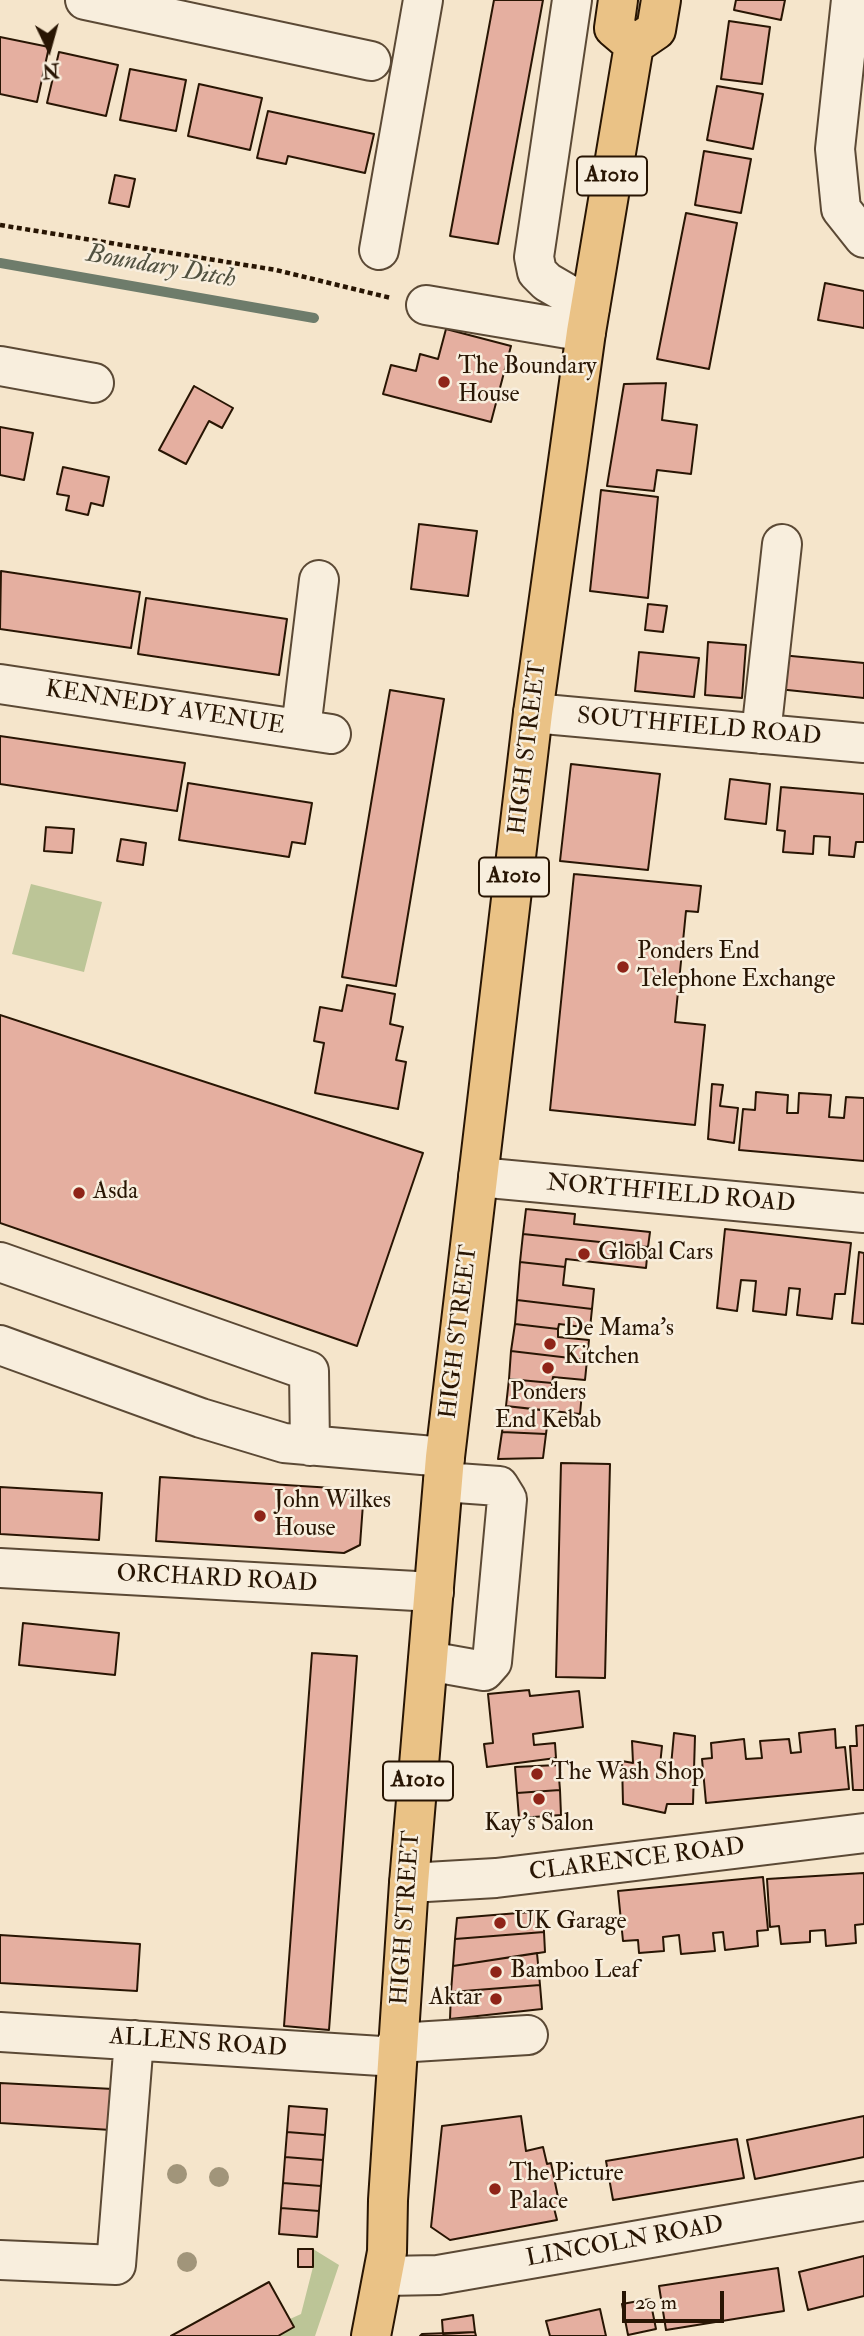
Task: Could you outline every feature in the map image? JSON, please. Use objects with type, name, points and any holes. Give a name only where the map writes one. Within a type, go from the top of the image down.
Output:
[{"type":"main road","points":[[618,0],[614,28],[634,45],[656,30],[660,0]]},
{"type":"main road","name":"A1010","points":[[588,319],[634,45]]},
{"type":"main road","name":"HIGH STREET","points":[[371,2336],[385,2276],[409,1883],[444,1469],[533,713],[588,319]]},
{"type":"street","points":[[86,0],[371,61]]},
{"type":"street","points":[[379,250],[423,0]]},
{"type":"street","points":[[572,0],[534,257],[537,272],[588,319]]},
{"type":"street","points":[[851,0],[835,149],[841,209],[864,238]]},
{"type":"street","points":[[426,305],[588,319]]},
{"type":"street","points":[[0,366],[94,383]]},
{"type":"street","points":[[761,734],[782,544]]},
{"type":"street","name":"KENNEDY AVENUE","points":[[0,684],[316,731],[319,580]]},
{"type":"street","name":"SOUTHFIELD ROAD","points":[[533,713],[864,743]]},
{"type":"street","name":"NORTHFIELD ROAD","points":[[478,1177],[864,1213]]},
{"type":"street","points":[[0,1262],[310,1371],[310,1446]]},
{"type":"street","points":[[0,1345],[201,1418],[284,1443],[444,1469],[499,1486],[507,1499],[492,1662],[484,1671],[428,1661]]},
{"type":"street","name":"ORCHARD ROAD","points":[[0,1568],[434,1591]]},
{"type":"street","name":"CLARENCE ROAD","points":[[409,1883],[495,1878],[864,1833]]},
{"type":"street","name":"ALLENS ROAD","points":[[0,2032],[397,2050],[528,2035]]},
{"type":"street","points":[[0,2260],[116,2265],[134,2040]]},
{"type":"street","name":"LINCOLN ROAD","points":[[385,2276],[458,2272],[864,2201]]},
{"type":"path","points":[[0,225],[276,270],[426,305]]},
{"type":"green space","points":[[31,884],[102,902],[84,972],[12,954]]},
{"type":"green space","points":[[313,2249],[339,2265],[315,2336],[278,2336],[294,2327],[290,2319],[301,2314],[313,2267]]},
{"type":"building","points":[[494,0],[543,0],[498,244],[450,236]]},
{"type":"building","points":[[736,0],[785,0],[781,20],[734,10]]},
{"type":"building","points":[[729,21],[770,27],[762,84],[721,79]]},
{"type":"building","points":[[0,37],[49,47],[37,102],[0,94]]},
{"type":"building","points":[[59,52],[118,65],[106,116],[47,103]]},
{"type":"building","points":[[130,69],[186,80],[176,131],[120,120]]},
{"type":"building","points":[[199,84],[262,98],[250,150],[188,136]]},
{"type":"building","points":[[717,86],[763,94],[753,149],[707,140]]},
{"type":"building","points":[[268,111],[374,134],[365,173],[288,156],[286,164],[257,158]]},
{"type":"building","points":[[704,151],[751,159],[741,213],[695,205]]},
{"type":"building","points":[[115,175],[135,179],[129,207],[109,203]]},
{"type":"building","points":[[686,213],[737,223],[709,369],[657,359]]},
{"type":"building","points":[[825,283],[864,291],[864,328],[818,320]]},
{"type":"building","name":"The Boundary House","points":[[446,329],[511,346],[491,422],[383,394],[391,365],[416,371],[420,354],[438,359]]},
{"type":"building","points":[[666,383],[662,420],[697,425],[691,474],[657,470],[654,491],[607,486],[624,384]]},
{"type":"building","points":[[194,386],[233,408],[222,428],[209,421],[186,464],[159,450]]},
{"type":"building","points":[[0,427],[33,433],[24,480],[0,475]]},
{"type":"building","points":[[63,467],[109,477],[103,506],[91,503],[88,515],[66,510],[69,496],[57,494]]},
{"type":"building","points":[[601,490],[658,497],[648,598],[590,591]]},
{"type":"building","points":[[419,524],[477,531],[468,596],[411,589]]},
{"type":"building","points":[[1,571],[140,592],[131,648],[0,629]]},
{"type":"building","points":[[146,598],[287,619],[279,675],[138,654]]},
{"type":"building","points":[[648,604],[667,606],[663,632],[645,630]]},
{"type":"building","points":[[708,642],[746,645],[742,698],[705,695]]},
{"type":"building","points":[[639,652],[699,658],[694,697],[635,691]]},
{"type":"building","points":[[781,655],[864,663],[864,698],[778,689]]},
{"type":"building","points":[[390,690],[444,699],[396,986],[342,977]]},
{"type":"building","points":[[0,736],[185,763],[177,811],[0,784]]},
{"type":"building","points":[[571,764],[660,774],[648,870],[560,861]]},
{"type":"building","points":[[730,779],[770,784],[766,824],[725,819]]},
{"type":"building","points":[[188,783],[312,803],[305,844],[292,842],[289,857],[179,840]]},
{"type":"building","points":[[781,787],[864,794],[864,842],[856,842],[854,857],[829,855],[830,837],[814,836],[813,854],[783,852],[785,831],[777,830]]},
{"type":"building","points":[[46,827],[74,829],[72,853],[44,851]]},
{"type":"building","points":[[121,839],[146,843],[143,865],[117,861]]},
{"type":"building","name":"Ponders End Telephone Exchange","points":[[574,874],[701,886],[698,912],[686,911],[675,1022],[705,1025],[695,1125],[550,1110]]},
{"type":"building","points":[[347,985],[395,994],[390,1024],[403,1027],[396,1060],[406,1062],[398,1109],[315,1093],[324,1043],[314,1041],[320,1007],[342,1011]]},
{"type":"building","points":[[0,1015],[423,1153],[357,1346],[0,1223]]},
{"type":"building","points":[[712,1084],[723,1085],[720,1106],[738,1108],[734,1143],[708,1139]]},
{"type":"building","points":[[756,1092],[788,1095],[787,1113],[798,1113],[799,1093],[831,1095],[829,1117],[844,1118],[846,1097],[864,1098],[864,1161],[739,1150],[743,1109],[755,1110]]},
{"type":"building","points":[[526,1209],[575,1214],[574,1224],[650,1232],[648,1247],[523,1234]]},
{"type":"building","points":[[725,1229],[851,1243],[845,1294],[835,1294],[832,1319],[797,1315],[800,1289],[789,1288],[786,1315],[753,1311],[756,1281],[741,1280],[737,1311],[717,1308]]},
{"type":"building","name":"Global Cars","points":[[523,1234],[648,1247],[646,1268],[566,1259],[565,1267],[520,1262]]},
{"type":"building","points":[[859,1252],[864,1253],[864,1324],[852,1323]]},
{"type":"building","points":[[520,1262],[565,1267],[563,1285],[594,1289],[592,1309],[517,1300]]},
{"type":"building","points":[[517,1300],[592,1309],[590,1328],[559,1324],[558,1329],[515,1324]]},
{"type":"building","name":"De Mama's Kitchen","points":[[515,1324],[558,1329],[558,1337],[589,1340],[587,1360],[511,1351]]},
{"type":"building","name":"Ponders End Kebab","points":[[511,1351],[587,1360],[585,1380],[553,1377],[552,1383],[509,1379]]},
{"type":"building","points":[[509,1379],[552,1383],[552,1389],[582,1392],[580,1414],[506,1406]]},
{"type":"building","points":[[506,1406],[549,1411],[546,1434],[502,1432]]},
{"type":"building","points":[[502,1432],[546,1434],[543,1458],[498,1459]]},
{"type":"building","points":[[561,1463],[610,1464],[605,1678],[556,1677]]},
{"type":"building","name":"John Wilkes House","points":[[160,1477],[364,1490],[360,1545],[344,1553],[156,1541]]},
{"type":"building","points":[[0,1487],[102,1493],[99,1540],[0,1534]]},
{"type":"building","points":[[23,1623],[119,1633],[115,1675],[19,1665]]},
{"type":"building","points":[[312,1653],[357,1656],[329,2030],[284,2026]]},
{"type":"building","points":[[529,1690],[530,1696],[579,1691],[583,1727],[533,1734],[534,1745],[555,1743],[556,1758],[487,1767],[484,1744],[493,1743],[488,1694]]},
{"type":"building","points":[[864,1725],[864,1790],[853,1790],[850,1746],[857,1746],[856,1726]]},
{"type":"building","points":[[835,1729],[836,1748],[845,1747],[849,1789],[706,1803],[702,1759],[712,1758],[711,1743],[744,1739],[746,1759],[762,1758],[760,1741],[789,1739],[791,1753],[801,1752],[799,1733]]},
{"type":"building","points":[[674,1733],[695,1736],[693,1804],[667,1804],[665,1813],[623,1804],[622,1761],[633,1763],[632,1741],[662,1746],[660,1765],[671,1766]]},
{"type":"building","name":"The Wash Shop","points":[[558,1765],[560,1790],[517,1793],[515,1767]]},
{"type":"building","name":"Kay's Salon","points":[[560,1790],[561,1815],[519,1818],[517,1793]]},
{"type":"building","points":[[864,1873],[864,1924],[855,1925],[856,1943],[826,1946],[825,1930],[810,1931],[810,1942],[781,1944],[779,1926],[770,1927],[767,1879]]},
{"type":"building","points":[[763,1877],[768,1930],[757,1931],[758,1946],[725,1950],[723,1932],[713,1933],[715,1951],[681,1954],[679,1935],[663,1937],[664,1951],[639,1953],[638,1940],[623,1941],[618,1891]]},
{"type":"building","name":"UK Garage","points":[[543,1911],[544,1932],[455,1939],[457,1918]]},
{"type":"building","points":[[544,1932],[545,1952],[453,1966],[455,1939]]},
{"type":"building","points":[[0,1935],[140,1944],[137,1991],[0,1983]]},
{"type":"building","name":"Bamboo Leaf","points":[[537,1953],[540,1985],[451,1992],[453,1966]]},
{"type":"building","name":"Aktar","points":[[540,1985],[542,2009],[450,2019],[451,1992]]},
{"type":"building","points":[[0,2083],[113,2089],[111,2130],[0,2123]]},
{"type":"building","points":[[289,2106],[327,2109],[325,2135],[287,2132]]},
{"type":"building","name":"The Picture Palace","points":[[521,2116],[526,2151],[543,2147],[547,2164],[551,2163],[560,2207],[554,2208],[557,2220],[450,2240],[431,2227],[442,2126]]},
{"type":"building","points":[[864,2116],[864,2157],[755,2179],[747,2140]]},
{"type":"building","points":[[287,2132],[325,2135],[323,2160],[285,2157]]},
{"type":"building","points":[[737,2139],[744,2178],[613,2200],[606,2161]]},
{"type":"building","points":[[285,2157],[323,2160],[321,2186],[283,2183]]},
{"type":"building","points":[[283,2183],[321,2186],[319,2211],[281,2208]]},
{"type":"building","points":[[281,2208],[319,2211],[317,2237],[279,2234]]},
{"type":"building","points":[[298,2249],[313,2249],[313,2267],[298,2267]]},
{"type":"building","points":[[864,2256],[864,2296],[808,2310],[799,2272]]},
{"type":"building","points":[[778,2268],[784,2311],[666,2330],[659,2286]]},
{"type":"building","points":[[269,2282],[294,2327],[278,2336],[171,2336]]},
{"type":"building","points":[[650,2299],[656,2329],[628,2335],[622,2304]]},
{"type":"building","points":[[600,2309],[606,2336],[550,2336],[546,2321]]},
{"type":"building","points":[[473,2315],[475,2332],[443,2334],[442,2320]]},
{"type":"building","points":[[475,2332],[476,2336],[420,2336],[422,2334]]},
{"type":"waterway","name":"Boundary Ditch","points":[[0,263],[314,318]]},
{"type":"place","name":"The Boundary House","points":[[444,382]]},
{"type":"place","name":"Ponders End Telephone Exchange","points":[[623,967]]},
{"type":"place","name":"Asda","points":[[79,1193]]},
{"type":"place","name":"Global Cars","points":[[584,1254]]},
{"type":"place","name":"De Mama's Kitchen","points":[[550,1344]]},
{"type":"place","name":"Ponders End Kebab","points":[[548,1368]]},
{"type":"place","name":"John Wilkes House","points":[[260,1516]]},
{"type":"place","name":"The Wash Shop","points":[[537,1774]]},
{"type":"place","name":"Kay's Salon","points":[[539,1799]]},
{"type":"place","name":"UK Garage","points":[[500,1923]]},
{"type":"place","name":"Bamboo Leaf","points":[[496,1972]]},
{"type":"place","name":"Aktar","points":[[496,1999]]},
{"type":"place","name":"The Picture Palace","points":[[495,2189]]}]
